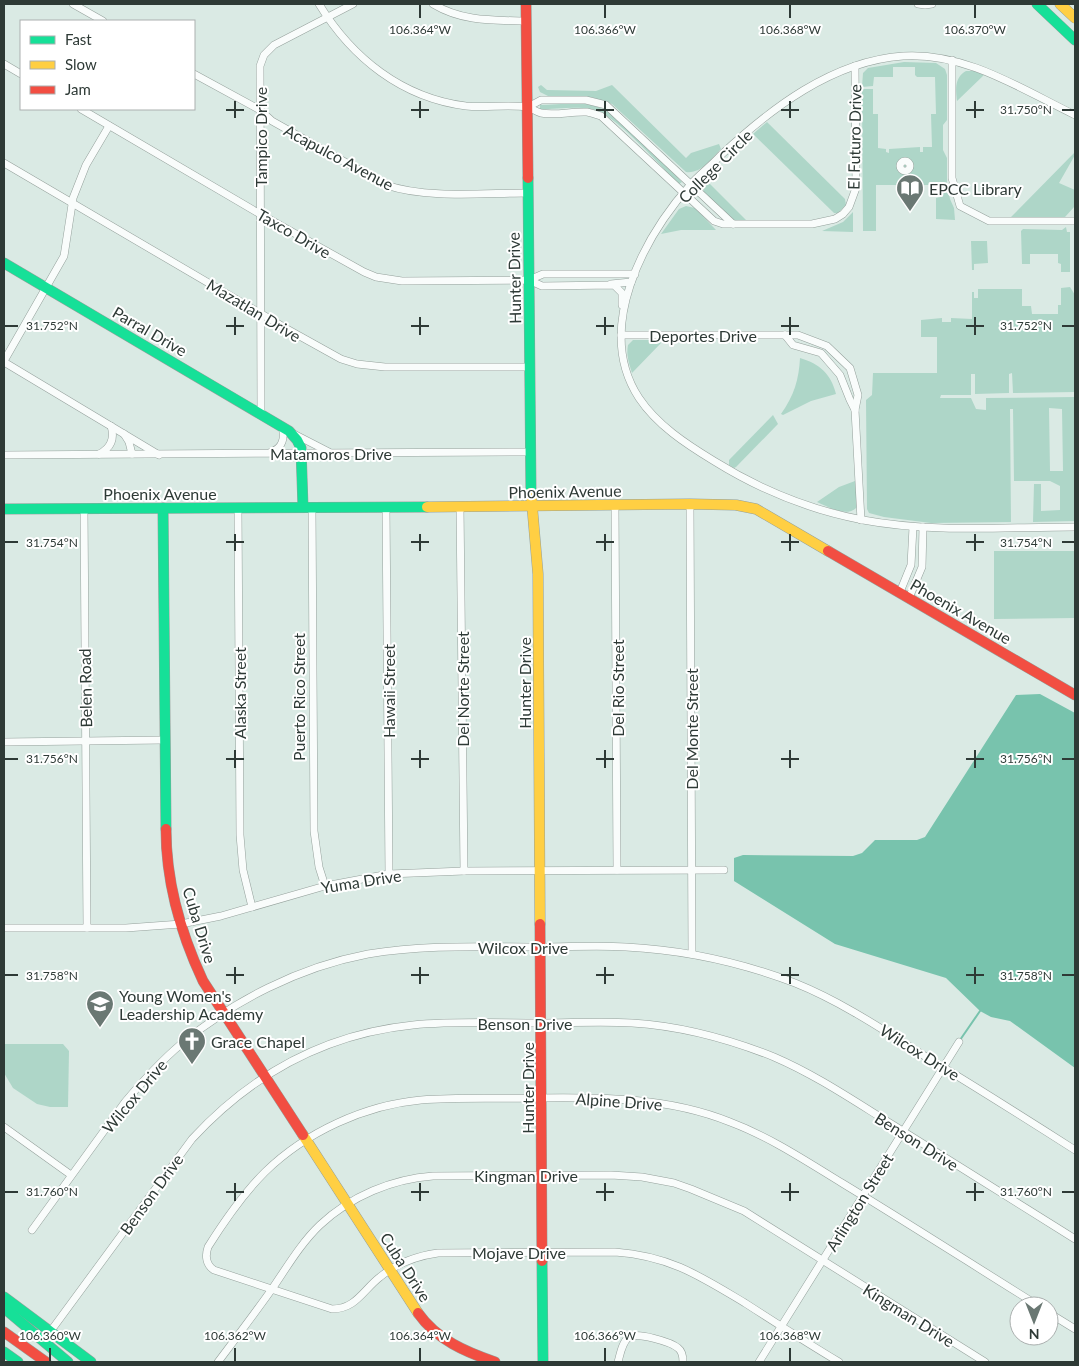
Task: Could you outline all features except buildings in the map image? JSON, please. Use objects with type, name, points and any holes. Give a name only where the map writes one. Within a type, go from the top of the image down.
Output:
[{"type":"main road","name":"Hunter Drive","points":[[526,4],[530,452],[532,507],[538,574],[543,1362]]},
{"type":"main road","points":[[1037,4],[1075,40]]},
{"type":"main road","points":[[1060,4],[1073,13]]},
{"type":"main road","name":"Parral Drive","points":[[4,263],[285,428],[297,440],[302,452]]},
{"type":"main road","name":"Puerto Rico Street","points":[[302,452],[308,507]]},
{"type":"main road","name":"Phoenix Avenue","points":[[4,509],[532,507],[736,504],[756,509],[1075,696]]},
{"type":"main road","name":"Cuba Drive","points":[[163,508],[164,740],[168,864],[180,924],[197,971],[420,1316],[436,1334],[459,1349],[495,1362]]},
{"type":"main road","points":[[4,1297],[91,1362]]},
{"type":"main road","points":[[4,1308],[68,1362]]},
{"type":"main road","points":[[4,1332],[46,1362]]},
{"type":"main road","points":[[4,1352],[18,1362]]},
{"type":"street","points":[[73,4],[101,20]]},
{"type":"street","points":[[319,4],[351,47],[370,65],[411,90],[432,98],[467,106],[528,108],[541,100],[586,100],[606,105],[733,224]]},
{"type":"street","name":"Tampico Drive","points":[[261,413],[259,71],[264,55],[274,45],[353,4]]},
{"type":"street","points":[[433,4],[452,13],[475,20],[526,20]]},
{"type":"street","points":[[918,4],[932,4]]},
{"type":"street","name":"College Circle","points":[[1075,115],[973,66],[952,60],[928,56],[905,56],[879,59],[835,73],[782,104],[747,131],[691,184],[657,229],[634,274],[622,313],[621,335],[625,370],[638,397],[648,410],[676,435],[706,456],[752,482],[806,504],[861,520],[913,527],[1075,527]]},
{"type":"street","points":[[952,60],[952,178],[960,206],[989,221],[1075,221]]},
{"type":"street","points":[[4,64],[20,73]]},
{"type":"street","name":"El Futuro Drive","points":[[528,108],[541,113],[586,112],[601,116],[714,221],[723,224],[812,224],[835,219],[842,214],[849,207],[856,188],[855,66]]},
{"type":"street","name":"Acapulco Avenue","points":[[195,75],[260,110],[272,121],[373,179],[398,189],[424,194],[528,193]]},
{"type":"street","name":"Taxco Drive","points":[[83,110],[260,214],[352,266],[376,277],[402,281],[529,280]]},
{"type":"street","points":[[109,126],[86,165],[71,204],[64,256],[4,361],[159,455]]},
{"type":"street","name":"Mazatlan Drive","points":[[4,164],[341,359],[357,364],[385,367],[530,366]]},
{"type":"street","points":[[529,280],[542,274],[634,274]]},
{"type":"street","points":[[529,280],[542,286],[631,282]]},
{"type":"street","points":[[605,284],[614,285],[622,293],[622,313]]},
{"type":"street","name":"Deportes Drive","points":[[621,335],[785,336],[798,334],[827,346],[850,368],[858,395],[856,410],[861,520]]},
{"type":"street","name":"Deportes Drive","points":[[785,336],[793,345],[820,353],[840,375],[856,410]]},
{"type":"street","points":[[98,455],[111,444],[113,432],[111,426]]},
{"type":"street","points":[[267,454],[276,451],[282,444],[285,428]]},
{"type":"street","name":"Parral Drive","points":[[285,428],[332,453]]},
{"type":"street","points":[[122,432],[130,442],[132,454]]},
{"type":"street","name":"Matamoros Drive","points":[[4,455],[530,452]]},
{"type":"street","name":"Del Monte Street","points":[[690,504],[692,954]]},
{"type":"street","name":"Del Rio Street","points":[[615,505],[618,870]]},
{"type":"street","name":"Del Norte Street","points":[[460,506],[464,871]]},
{"type":"street","name":"Puerto Rico Street","points":[[308,507],[314,831],[318,859],[325,886]]},
{"type":"street","name":"Hawaii Street","points":[[386,507],[389,874]]},
{"type":"street","name":"Belen Road","points":[[84,508],[86,928]]},
{"type":"street","name":"Alaska Street","points":[[238,508],[240,835],[244,870],[252,907]]},
{"type":"street","points":[[904,595],[911,566],[913,527]]},
{"type":"street","points":[[904,595],[922,567],[923,527]]},
{"type":"street","points":[[4,742],[164,740]]},
{"type":"street","name":"Yuma Drive","points":[[4,928],[126,928],[180,924],[206,920],[325,886],[389,874],[464,871],[724,870]]},
{"type":"street","name":"Wilcox Drive","points":[[32,1230],[71,1175],[142,1082],[180,1045],[223,1013],[284,980],[311,970],[368,954],[418,948],[625,946],[692,954],[745,966],[811,990],[873,1023],[1075,1150]]},
{"type":"street","name":"Benson Drive","points":[[50,1332],[192,1139],[239,1094],[265,1076],[331,1043],[386,1028],[439,1023],[634,1023],[686,1030],[727,1040],[776,1058],[802,1071],[1075,1239]]},
{"type":"street","name":"Arlington Street","points":[[759,1362],[959,1042]]},
{"type":"street","name":"Alpine Drive","points":[[206,1253],[217,1232],[250,1188],[267,1170],[307,1140],[341,1121],[369,1110],[394,1104],[435,1099],[621,1099],[674,1105],[713,1115],[772,1141],[1022,1296]]},
{"type":"street","points":[[4,1127],[71,1175]]},
{"type":"street","name":"Kingman Drive","points":[[218,1362],[320,1225],[348,1205],[376,1189],[417,1178],[433,1176],[625,1175],[674,1183],[704,1193],[744,1211],[985,1362]]},
{"type":"street","name":"Mojave Drive","points":[[206,1253],[208,1264],[214,1270],[337,1309],[354,1303],[372,1283],[390,1270],[415,1257],[438,1253],[615,1252],[658,1259],[706,1279],[839,1362]]},
{"type":"street","points":[[1059,1319],[1075,1329]]},
{"type":"street","points":[[618,1362],[624,1342],[636,1335],[674,1345],[681,1352],[683,1362]]},
{"type":"shaded area","points":[[904,62],[936,63],[945,69],[947,75],[947,120],[943,125],[943,150],[947,158],[947,185],[954,208],[955,220],[936,219],[936,198],[940,197],[940,189],[930,189],[929,185],[876,185],[876,231],[863,231],[862,89],[873,89],[873,114],[878,114],[878,148],[886,149],[886,152],[889,153],[889,149],[920,147],[920,152],[923,152],[923,147],[932,147],[931,114],[936,114],[935,77],[917,77],[915,75],[915,67],[893,67],[893,77],[874,77],[873,86],[862,87],[863,73],[868,68]]},
{"type":"shaded area","points":[[966,71],[975,71],[984,75],[957,101],[956,88],[958,80]]},
{"type":"shaded area","points":[[541,85],[547,90],[596,91],[612,85],[686,158],[691,153],[719,144],[721,149],[701,168],[696,171],[686,172],[612,104],[591,97],[550,97],[540,92],[538,87]]},
{"type":"shaded area","points":[[582,104],[605,110],[640,139],[682,182],[679,184],[624,129],[601,112],[578,108],[540,109],[540,105]]},
{"type":"shaded area","points":[[767,122],[845,199],[846,205],[838,213],[834,213],[753,134]]},
{"type":"shaded area","points":[[1075,152],[1059,183],[1075,190],[1075,206],[1065,217],[1011,217]]},
{"type":"shaded area","points":[[704,178],[746,220],[732,220],[704,192],[702,186]]},
{"type":"shaded area","points":[[686,206],[695,208],[716,230],[681,230],[661,234],[679,209]]},
{"type":"shaded area","points":[[853,212],[853,232],[822,231],[843,222]]},
{"type":"shaded area","points":[[1066,227],[1067,232],[1070,232],[1070,272],[1061,272],[1058,254],[1030,254],[1030,264],[1022,264],[1021,231],[1023,229],[1062,230]]},
{"type":"shaded area","points":[[971,241],[987,241],[988,263],[974,264],[974,270],[972,270]]},
{"type":"shaded area","points":[[1070,287],[1075,295],[1075,392],[1013,393],[1012,373],[1009,374],[1009,393],[975,394],[975,374],[971,374],[971,395],[941,395],[940,398],[971,398],[976,409],[986,410],[986,398],[1075,397],[1075,521],[1033,522],[1034,484],[1041,484],[1041,511],[1060,510],[1060,486],[1050,481],[1014,481],[1013,409],[1010,409],[1011,522],[931,523],[884,517],[869,513],[867,509],[866,400],[872,395],[873,373],[937,373],[937,337],[921,337],[921,320],[942,318],[942,322],[951,322],[951,318],[972,319],[972,292],[974,292],[974,298],[978,298],[978,289],[1022,289],[1022,306],[1031,306],[1032,314],[1058,314],[1058,305],[1061,305],[1061,288]],"holes":[[[1049,408],[1062,409],[1063,471],[1050,471]]]},
{"type":"shaded area","points":[[633,340],[658,340],[661,343],[632,373],[627,352],[628,345]]},
{"type":"shaded area","points":[[800,358],[813,363],[828,375],[836,394],[811,401],[783,415],[781,414],[795,387]]},
{"type":"shaded area","points":[[773,415],[778,424],[736,467],[734,468],[729,465],[729,460]]},
{"type":"shaded area","points":[[857,482],[858,506],[854,510],[849,512],[838,511],[817,502],[839,487]]},
{"type":"shaded area","points":[[994,551],[1075,551],[1075,618],[994,619]]},
{"type":"shaded area","points":[[1040,694],[1075,713],[1075,1068],[1010,1021],[991,1017],[980,1011],[946,978],[835,944],[734,881],[734,858],[743,855],[853,856],[862,853],[875,840],[917,840],[925,837],[1016,695]]},
{"type":"shaded area","points":[[4,1044],[63,1044],[69,1051],[68,1107],[50,1107],[37,1104],[13,1088],[4,1073]]},
{"type":"waterway","points":[[960,1040],[980,1011]]},
{"type":"traffic: fast","points":[[1037,4],[1075,40]]},
{"type":"traffic: fast","points":[[528,178],[531,493]]},
{"type":"traffic: fast","points":[[4,263],[289,431],[301,448],[303,507]]},
{"type":"traffic: fast","points":[[4,509],[427,507]]},
{"type":"traffic: fast","points":[[163,508],[166,829]]},
{"type":"traffic: fast","points":[[542,1261],[543,1362]]},
{"type":"traffic: fast","points":[[4,1297],[91,1362]]},
{"type":"traffic: fast","points":[[4,1308],[68,1362]]},
{"type":"traffic: fast","points":[[4,1352],[18,1362]]},
{"type":"traffic: slow","points":[[1060,4],[1075,18]]},
{"type":"traffic: slow","points":[[531,493],[538,574],[540,924]]},
{"type":"traffic: slow","points":[[427,507],[736,505],[756,509],[828,551]]},
{"type":"traffic: slow","points":[[303,1135],[418,1313]]},
{"type":"traffic: jam","points":[[526,4],[528,178]]},
{"type":"traffic: jam","points":[[828,551],[1075,695]]},
{"type":"traffic: jam","points":[[166,829],[169,868],[176,907],[188,945],[203,981],[303,1135]]},
{"type":"traffic: jam","points":[[540,924],[542,1261]]},
{"type":"traffic: jam","points":[[418,1313],[443,1338],[473,1354],[495,1362]]},
{"type":"traffic: jam","points":[[4,1332],[46,1362]]},
{"type":"place","name":"EPCC Library","points":[[910,212]]},
{"type":"place","name":"Young Women's Leadership Academy","points":[[100,1028]]},
{"type":"place","name":"Grace Chapel","points":[[192,1065]]}]
